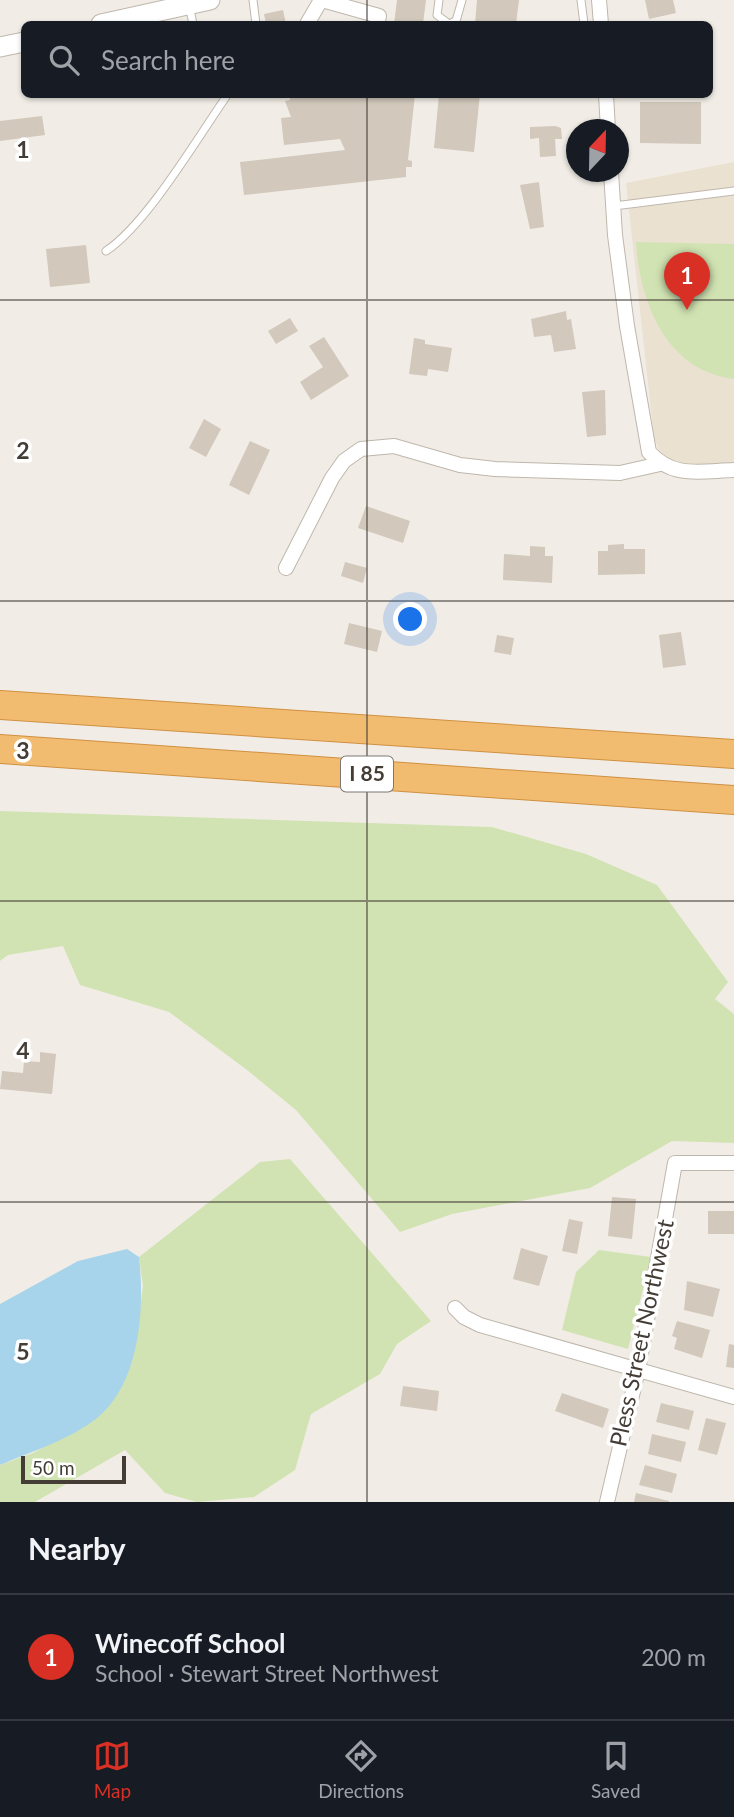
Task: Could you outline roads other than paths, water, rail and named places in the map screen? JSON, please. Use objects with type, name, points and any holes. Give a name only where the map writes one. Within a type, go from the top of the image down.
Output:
[{"type":"highway","name":"I 85","points":[[0,705],[734,754]]},
{"type":"highway","name":"I 85","points":[[0,749],[734,800]]},
{"type":"street","points":[[115,21],[210,0]]},
{"type":"street","points":[[309,21],[322,0],[379,16],[378,21]]},
{"type":"street","points":[[599,0],[601,21]]},
{"type":"street","points":[[0,47],[21,42]]},
{"type":"street","points":[[606,98],[607,119]]},
{"type":"street","points":[[612,182],[646,443],[660,464],[673,471],[734,470]]},
{"type":"street","points":[[286,568],[332,478],[344,461],[361,449],[394,446],[460,465],[495,469],[620,473],[660,464]]},
{"type":"street","name":"Pless Street Northwest","points":[[607,1502],[638,1370],[676,1163],[734,1163]]},
{"type":"street","points":[[455,1308],[464,1317],[480,1325],[734,1396]]},
{"type":"lane","points":[[253,0],[256,21]]},
{"type":"lane","points":[[439,0],[437,15],[445,21]]},
{"type":"lane","points":[[456,21],[462,0]]},
{"type":"lane","points":[[582,0],[584,21]]},
{"type":"lane","points":[[188,5],[192,21]]},
{"type":"lane","points":[[106,251],[118,244],[146,209],[225,98]]},
{"type":"lane","points":[[613,206],[734,191]]},
{"type":"water","points":[[127,1249],[139,1257],[141,1299],[136,1344],[123,1385],[111,1403],[86,1426],[0,1465],[0,1304],[78,1261]]},
{"type":"place","name":"Winecoff School","points":[[687,310]]}]
